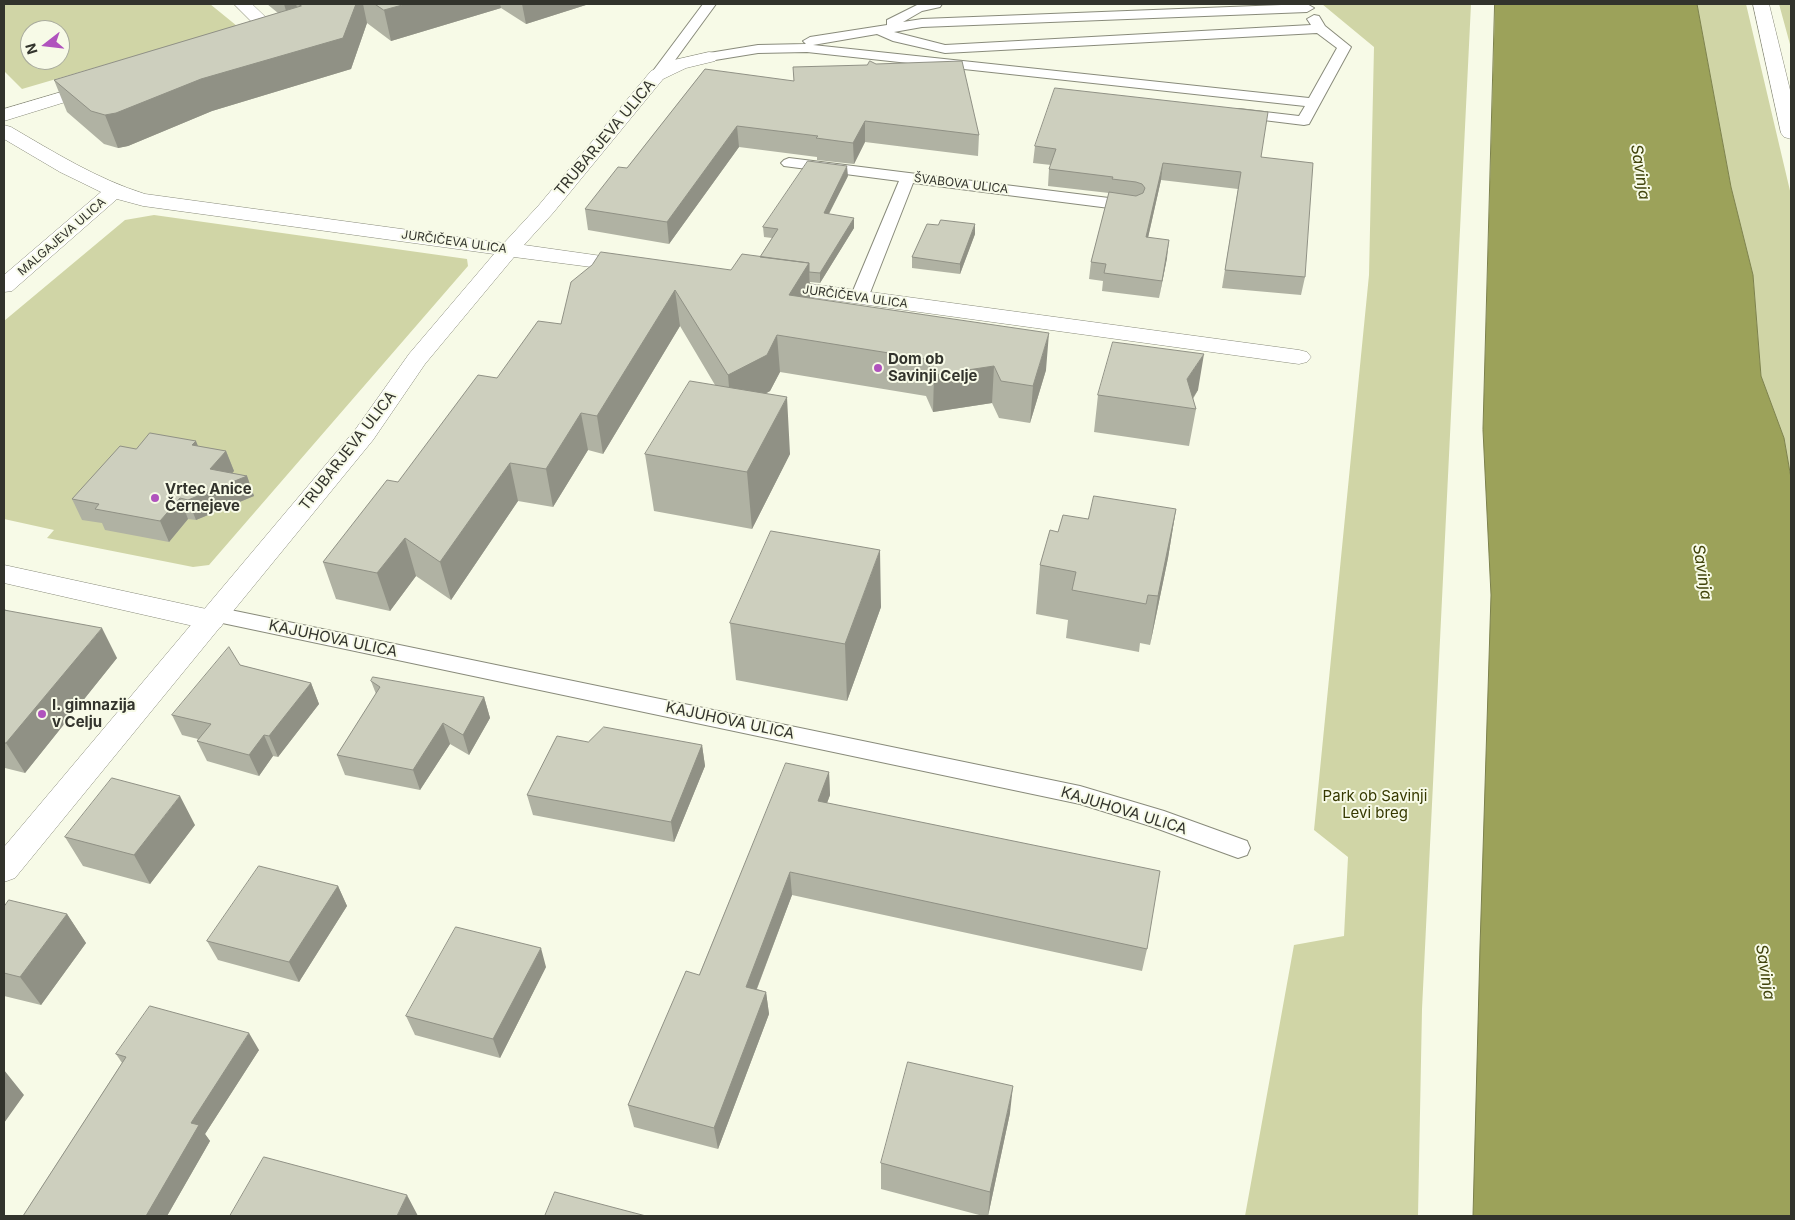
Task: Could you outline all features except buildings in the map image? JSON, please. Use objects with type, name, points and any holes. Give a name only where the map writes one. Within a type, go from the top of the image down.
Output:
[{"type":"street","points":[[242,4],[280,30],[253,38]]},
{"type":"street","points":[[1761,4],[1791,132]]},
{"type":"street","name":"TRUBARJEVA ULICA","points":[[4,870],[364,435],[417,359],[552,202],[657,75],[680,64],[709,57]]},
{"type":"street","points":[[4,115],[107,83]]},
{"type":"street","name":"MALGAJEVA ULICA","points":[[4,131],[67,168],[114,191],[4,286]]},
{"type":"street","name":"JURČIČEVA ULICA","points":[[114,191],[143,200],[648,269]]},
{"type":"street","name":"JURČIČEVA ULICA","points":[[754,283],[1299,357]]},
{"type":"street","name":"KAJUHOVA ULICA","points":[[4,574],[213,617]]},
{"type":"lane","points":[[657,75],[709,4]]},
{"type":"lane","points":[[878,30],[918,8],[935,4]]},
{"type":"lane","points":[[709,57],[922,23],[1305,6],[1320,29],[1344,48],[1304,121],[1227,112]]},
{"type":"lane","points":[[878,30],[898,38],[945,49],[1320,29]]},
{"type":"lane","points":[[758,49],[807,48],[1315,103]]},
{"type":"lane","points":[[1050,74],[1061,92]]},
{"type":"lane","name":"ŠVABOVA ULICA","points":[[789,163],[1133,206]]},
{"type":"lane","points":[[859,298],[908,177]]},
{"type":"lane","name":"KAJUHOVA ULICA","points":[[213,617],[1080,795],[1155,818],[1238,848]]},
{"type":"green space","points":[[4,4],[210,4],[237,26],[22,89],[4,71]]},
{"type":"green space","name":"Park ob Savinji Levi breg","points":[[1322,4],[1471,4],[1422,1009],[1418,1216],[1245,1216],[1294,945],[1344,936],[1348,857],[1314,830],[1369,275],[1374,47]]},
{"type":"green space","points":[[1697,4],[1746,4],[1791,195],[1791,478],[1784,438],[1761,376],[1753,275],[1731,187]]},
{"type":"green space","points":[[1779,4],[1791,4],[1791,48]]},
{"type":"green space","points":[[154,215],[467,259],[468,266],[209,565],[193,567],[47,538],[54,530],[4,519],[4,321],[125,220]]},
{"type":"water","name":"Savinja","points":[[1495,4],[1697,4],[1731,187],[1753,275],[1761,376],[1784,438],[1791,478],[1791,1216],[1473,1216],[1491,595],[1483,430]]},
{"type":"place","name":"Dom ob Savinji Celje","points":[[878,368]]},
{"type":"place","name":"Vrtec Anice Černejeve","points":[[155,498]]},
{"type":"place","name":"I. gimnazija v Celju","points":[[42,714]]}]
